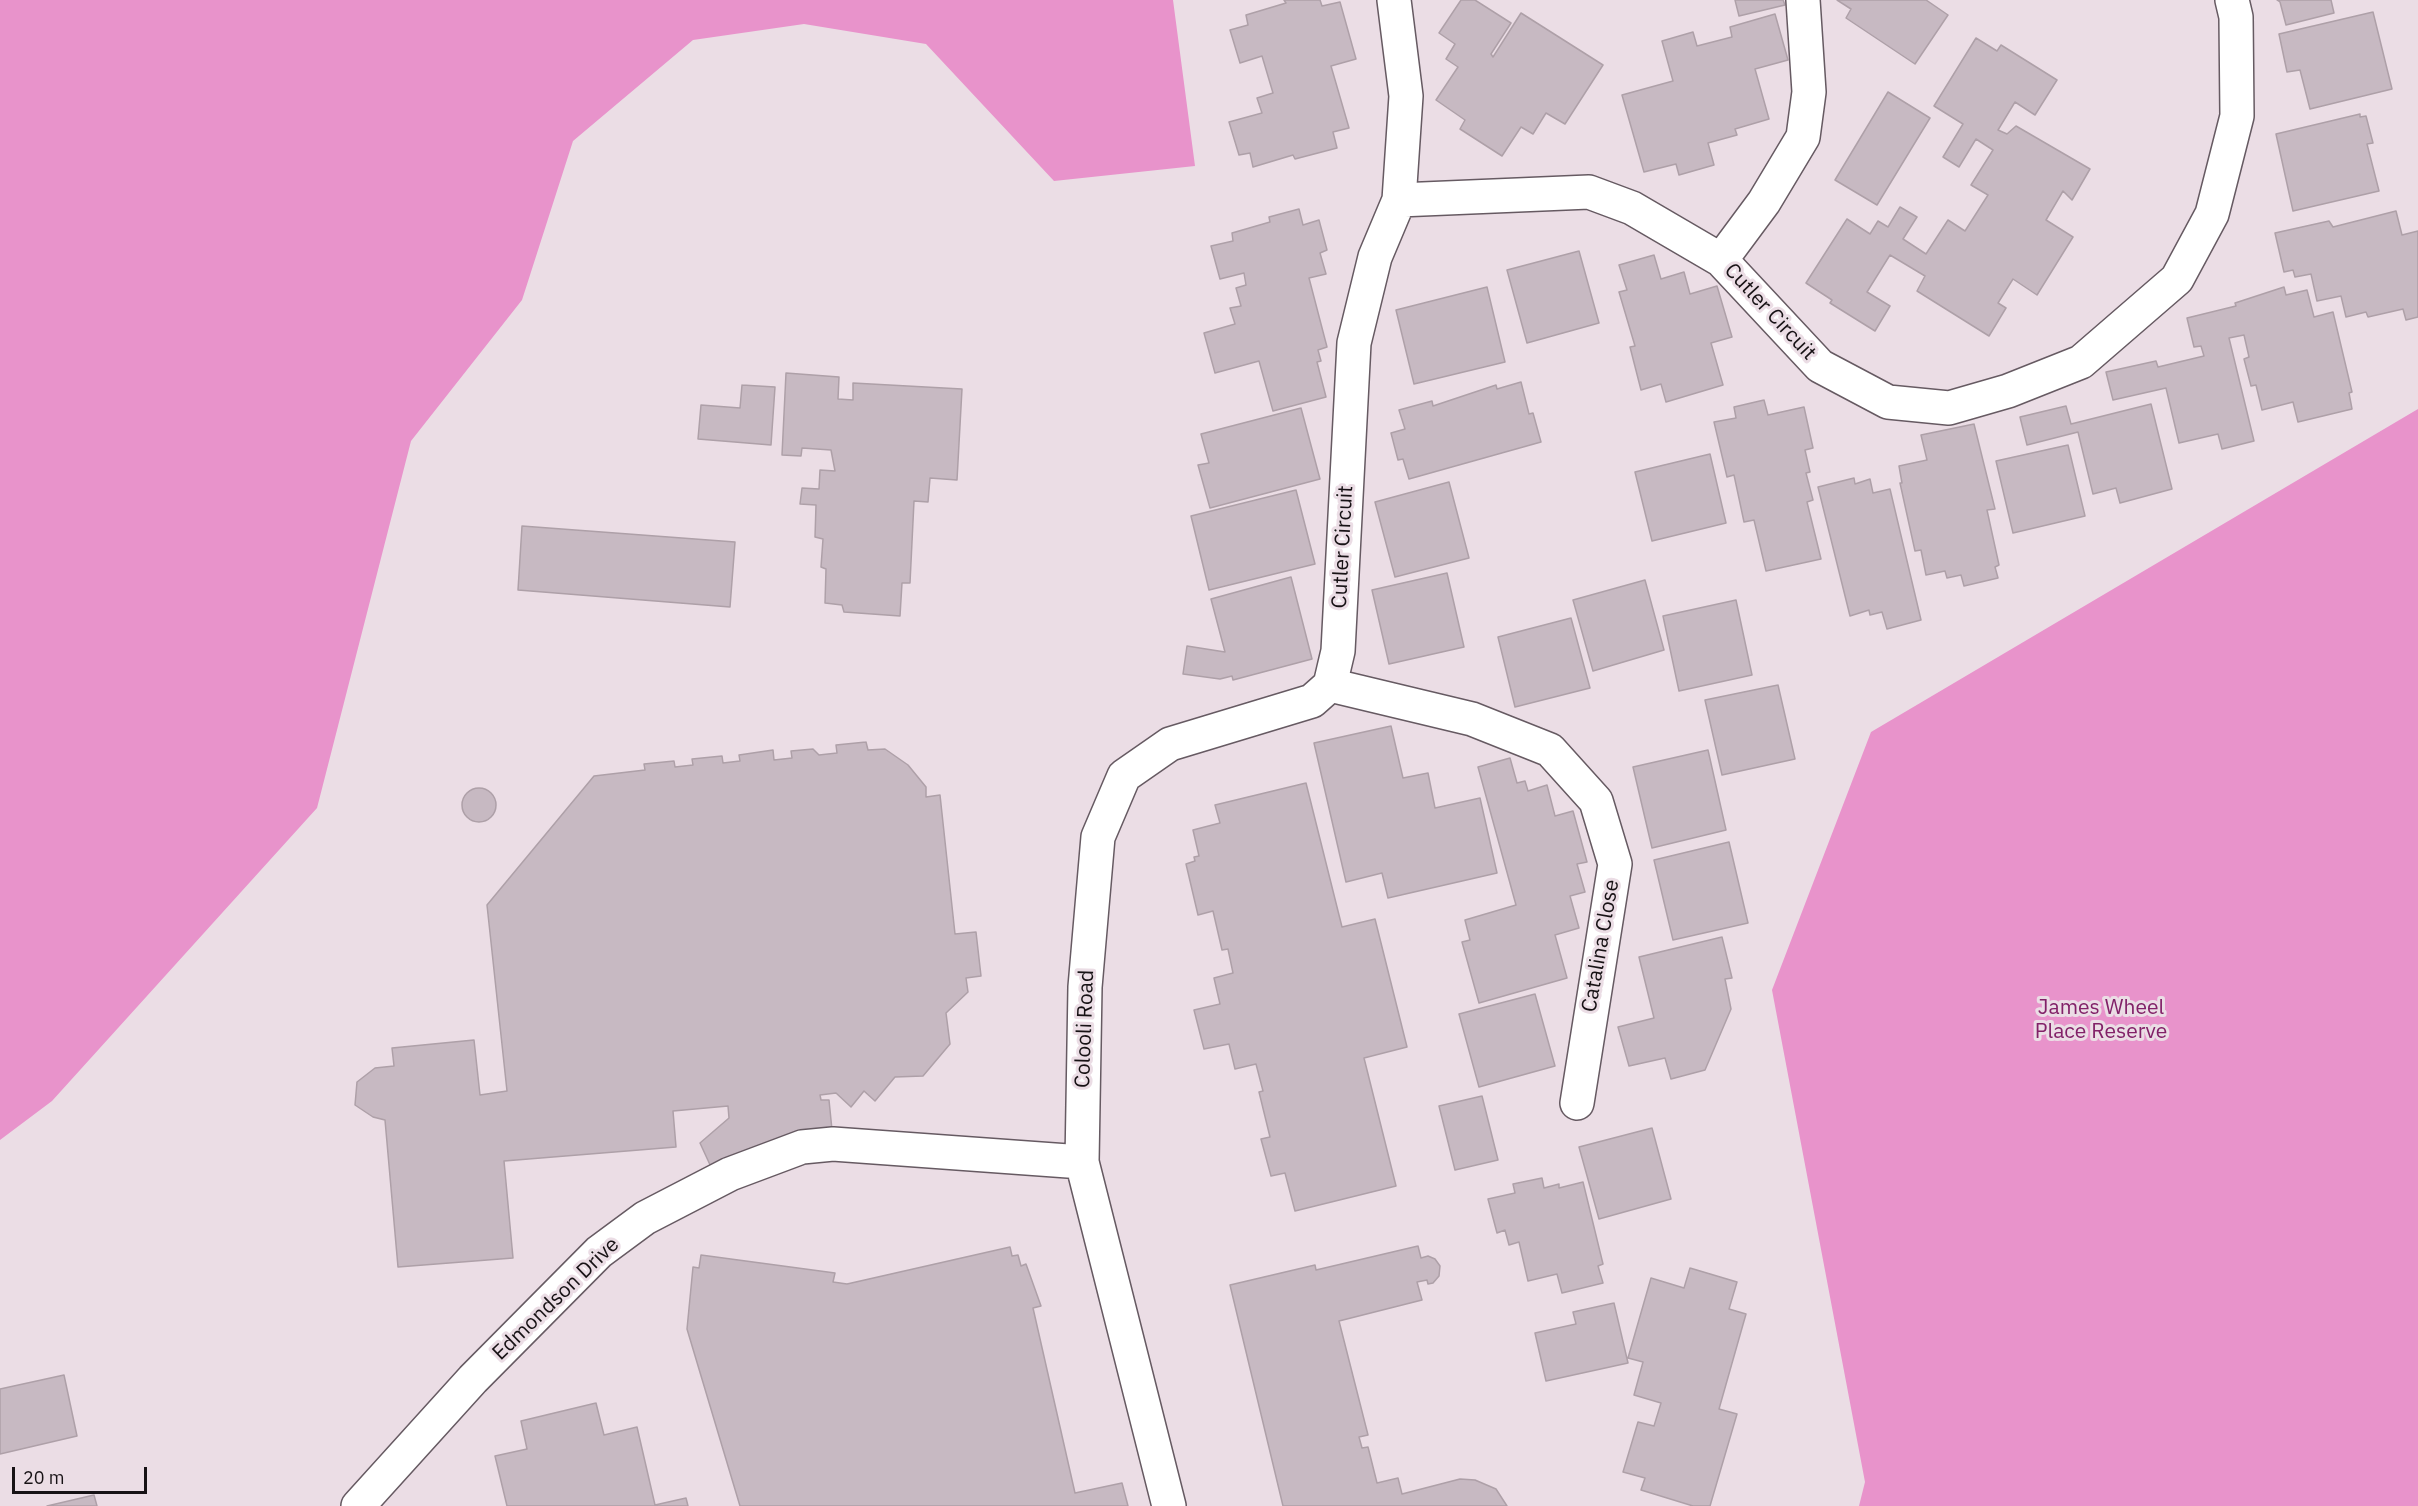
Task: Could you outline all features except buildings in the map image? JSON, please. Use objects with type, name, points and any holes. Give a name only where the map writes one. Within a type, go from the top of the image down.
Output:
[{"type":"street","name":"Cutler Circuit","points":[[1330,685],[1338,651],[1354,342],[1375,257],[1400,200],[1406,96],[1394,0]]},
{"type":"street","points":[[1721,260],[1764,202],[1803,137],[1809,92],[1803,0]]},
{"type":"street","name":"Cutler Circuit","points":[[1400,200],[1589,192],[1632,208],[1721,260],[1820,366],[1888,402],[1949,408],[2008,391],[2081,362],[2176,279],[2212,214],[2237,116],[2236,17],[2232,0]]},
{"type":"street","name":"Catalina Close","points":[[1330,685],[1472,719],[1550,750],[1596,801],[1615,864],[1577,1103]]},
{"type":"street","name":"Colooli Road","points":[[1169,1506],[1082,1162],[1085,987],[1098,837],[1124,776],[1170,744],[1289,710],[1312,701],[1330,685]]},
{"type":"street","name":"Edmondson Drive","points":[[358,1506],[473,1379],[599,1252],[645,1218],[730,1174],[802,1147],[834,1144],[1082,1162]]},
{"type":"green space","points":[[0,0],[1173,0],[1195,166],[1054,181],[926,44],[804,24],[693,40],[573,141],[522,300],[411,441],[317,808],[52,1101],[0,1140]]},
{"type":"green space","name":"James Wheel Place Reserve","points":[[2418,409],[2418,1506],[1859,1506],[1865,1482],[1772,990],[1871,732]]}]
